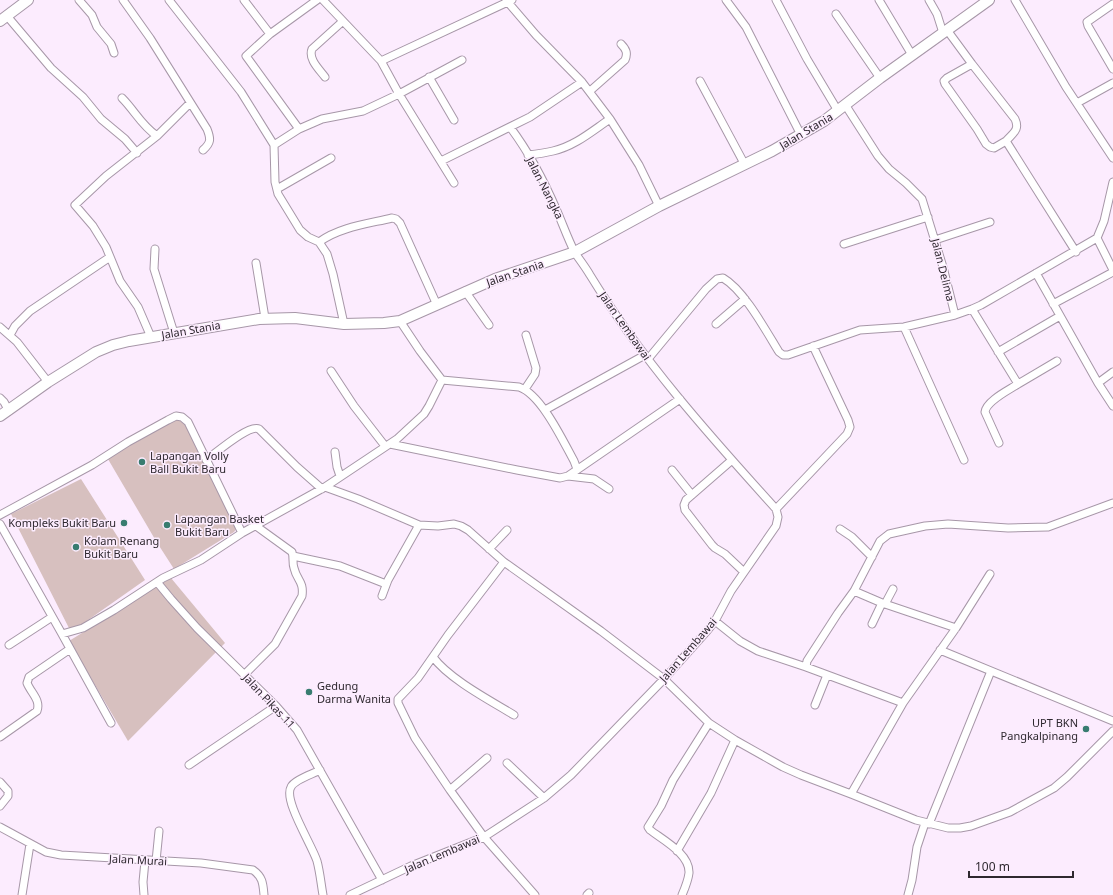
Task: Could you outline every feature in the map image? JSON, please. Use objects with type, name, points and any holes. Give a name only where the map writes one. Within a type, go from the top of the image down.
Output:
[{"type":"street","points":[[28,0],[2,18],[51,68],[83,97],[102,119],[125,139],[137,153]]},
{"type":"street","points":[[79,0],[92,15],[97,27],[111,44],[114,53]]},
{"type":"street","points":[[123,0],[150,38],[210,136],[208,145],[203,150]]},
{"type":"street","points":[[169,0],[241,92],[274,146],[275,182],[277,189],[284,205],[300,230],[308,237],[319,242],[327,254],[331,265],[344,324]]},
{"type":"street","points":[[244,0],[270,34]]},
{"type":"street","points":[[299,129],[246,57],[248,53],[270,34],[317,0]]},
{"type":"street","points":[[323,0],[381,61],[399,94],[454,183]]},
{"type":"street","points":[[726,0],[746,27],[802,135]]},
{"type":"street","name":"Jalan Delima","points":[[776,0],[807,59],[842,109],[889,169],[922,199],[935,240],[955,316],[972,309],[1076,252],[1098,238]]},
{"type":"street","points":[[929,0],[938,14],[945,31],[972,64],[1018,123],[1017,129],[1006,142],[994,148],[990,147],[944,81],[946,78],[972,64]]},
{"type":"street","name":"Jalan Stania","points":[[4,414],[48,382],[96,352],[112,344],[265,318],[296,318],[344,324],[384,323],[400,320],[495,279],[575,252],[659,206],[745,165],[824,122],[912,54],[989,0]]},
{"type":"street","points":[[1014,0],[1066,87],[1113,158]]},
{"type":"street","points":[[381,61],[509,1],[536,35],[590,91],[610,119],[639,165],[659,206]]},
{"type":"street","points":[[883,1],[912,54]]},
{"type":"street","points":[[1113,4],[1087,22],[1113,68]]},
{"type":"street","points":[[836,14],[880,78]]},
{"type":"street","points":[[325,77],[310,58],[310,53],[312,49],[343,21]]},
{"type":"street","points":[[590,91],[625,60],[627,56],[626,50],[620,44]]},
{"type":"street","points":[[274,146],[299,129],[322,119],[363,111],[399,94],[462,60]]},
{"type":"street","points":[[429,77],[454,120]]},
{"type":"street","points":[[700,80],[745,165]]},
{"type":"street","points":[[441,161],[530,117],[582,82]]},
{"type":"street","points":[[1077,103],[1113,83]]},
{"type":"street","points":[[122,98],[131,107],[137,117],[157,136]]},
{"type":"street","points":[[151,337],[138,307],[120,281],[106,247],[93,226],[75,205],[106,176],[157,136],[190,103]]},
{"type":"street","points":[[528,156],[564,148],[578,142],[610,119]]},
{"type":"street","name":"Jalan Nangka","points":[[510,126],[521,141],[557,210],[575,252]]},
{"type":"street","points":[[1006,142],[1076,252]]},
{"type":"street","points":[[277,189],[331,158]]},
{"type":"street","points":[[1053,304],[1113,271],[1098,238],[1104,221],[1113,182]]},
{"type":"street","points":[[844,244],[928,216]]},
{"type":"street","points":[[319,242],[326,237],[348,228],[392,218],[396,219],[400,223],[437,304]]},
{"type":"street","points":[[935,240],[990,222]]},
{"type":"street","points":[[155,249],[154,269],[174,333]]},
{"type":"street","name":"Jalan Lembawai","points":[[350,895],[411,866],[484,837],[544,798],[571,776],[664,679],[715,621],[726,598],[776,526],[778,517],[776,509],[732,460],[646,357],[609,306],[575,252]]},
{"type":"street","points":[[10,335],[15,326],[30,311],[110,257]]},
{"type":"street","points":[[256,263],[265,318]]},
{"type":"street","points":[[1036,273],[1098,383],[1113,406]]},
{"type":"street","points":[[544,410],[646,357],[706,289],[717,279],[723,278],[728,281],[745,299],[779,352],[783,355],[788,355],[860,330],[904,327],[955,316]]},
{"type":"street","points":[[465,291],[489,325]]},
{"type":"street","points":[[716,324],[745,299]]},
{"type":"street","points":[[972,309],[1018,384]]},
{"type":"street","points":[[998,352],[1060,316]]},
{"type":"street","points":[[400,320],[420,351],[442,380],[519,387],[530,393],[544,410],[574,461],[577,470]]},
{"type":"street","points":[[0,327],[17,342],[48,382]]},
{"type":"street","points":[[904,327],[964,460]]},
{"type":"street","points":[[525,389],[535,374],[536,368],[526,335]]},
{"type":"street","points":[[776,509],[847,434],[850,427],[814,346]]},
{"type":"street","points":[[999,443],[986,412],[986,407],[1018,384],[1057,361]]},
{"type":"street","points":[[331,371],[354,406],[387,445],[560,478],[568,476],[680,399]]},
{"type":"street","points":[[1098,383],[1113,372]]},
{"type":"street","points":[[62,634],[83,628],[114,610],[150,586],[201,560],[242,533],[323,488],[410,428],[430,406],[442,380]]},
{"type":"street","points":[[0,398],[4,414]]},
{"type":"street","points":[[1,513],[85,468],[128,442],[176,416],[182,417],[188,422],[242,533]]},
{"type":"street","points":[[206,460],[238,436],[256,427],[297,467],[323,488],[358,499],[419,525],[438,526],[454,524],[461,526],[468,530],[504,562],[590,623],[664,679],[709,723],[735,740],[783,767],[801,775],[927,823],[948,828],[966,827],[1010,812],[1054,788],[1113,731]]},
{"type":"street","points":[[336,452],[337,467],[340,476]]},
{"type":"street","points":[[732,460],[686,500],[684,505],[685,510],[712,545],[726,554],[744,572]]},
{"type":"street","points":[[672,470],[692,495]]},
{"type":"street","points":[[568,476],[594,479],[609,489]]},
{"type":"street","points":[[806,667],[807,661],[854,591],[880,541],[890,534],[924,526],[948,524],[1008,528],[1048,527],[1113,503]]},
{"type":"street","points":[[0,524],[111,723]]},
{"type":"street","points":[[382,596],[386,584],[419,525]]},
{"type":"street","points":[[244,675],[275,644],[302,596],[303,589],[294,569],[294,556],[292,552],[256,526]]},
{"type":"street","points":[[840,529],[852,537],[872,557]]},
{"type":"street","points":[[489,549],[507,530]]},
{"type":"street","points":[[294,556],[340,566],[386,584]]},
{"type":"street","points":[[504,562],[448,635],[418,678],[398,699],[398,703],[415,738],[450,790],[484,837],[535,895]]},
{"type":"street","points":[[850,794],[903,703],[956,628],[990,574]]},
{"type":"street","name":"Jalan Pikas 11","points":[[157,582],[171,600],[276,706],[297,730],[382,880]]},
{"type":"street","points":[[872,624],[883,604],[894,589]]},
{"type":"street","points":[[854,591],[883,604],[956,628]]},
{"type":"street","points":[[8,645],[52,617]]},
{"type":"street","points":[[715,621],[740,641],[758,652],[806,667],[903,703]]},
{"type":"street","points":[[0,737],[37,711],[39,704],[27,683],[29,677],[70,649]]},
{"type":"street","points":[[940,650],[1113,721]]},
{"type":"street","points":[[433,657],[444,669],[462,682],[514,715]]},
{"type":"street","points":[[908,895],[917,847],[991,671]]},
{"type":"street","points":[[815,705],[828,675]]},
{"type":"street","points":[[189,765],[276,706]]},
{"type":"street","points":[[682,895],[689,876],[689,868],[685,859],[648,827],[661,806],[673,780],[709,723]]},
{"type":"street","points":[[677,851],[711,793],[735,740]]},
{"type":"street","points":[[450,790],[487,758]]},
{"type":"street","points":[[507,763],[544,798]]},
{"type":"street","points":[[320,770],[294,783],[290,787],[289,792],[293,808],[317,862],[323,895]]},
{"type":"street","points":[[0,782],[8,791],[8,796],[0,806]]},
{"type":"street","name":"Jalan Murai","points":[[0,827],[46,852],[61,855],[145,861],[202,863],[254,870],[262,879],[264,895]]},
{"type":"street","points":[[156,861],[159,831]]},
{"type":"street","points":[[22,895],[30,844]]},
{"type":"street","points":[[144,895],[143,882],[145,861]]},
{"type":"shaded area","points":[[181,414],[237,528],[234,532],[174,569],[105,454]]},
{"type":"shaded area","name":"Kolam Renang Bukit Baru","points":[[81,479],[145,580],[71,632],[11,514]]},
{"type":"shaded area","points":[[171,578],[225,643],[128,741],[69,641]]},
{"type":"place","name":"Lapangan Volly Ball Bukit Baru","points":[[142,462]]},
{"type":"place","name":"Kompleks Bukit Baru","points":[[124,523]]},
{"type":"place","name":"Lapangan Basket Bukit Baru","points":[[167,525]]},
{"type":"place","name":"Kolam Renang Bukit Baru","points":[[76,547]]},
{"type":"place","name":"Gedung Darma Wanita","points":[[309,692]]},
{"type":"place","name":"UPT BKN Pangkalpinang","points":[[1086,729]]}]
